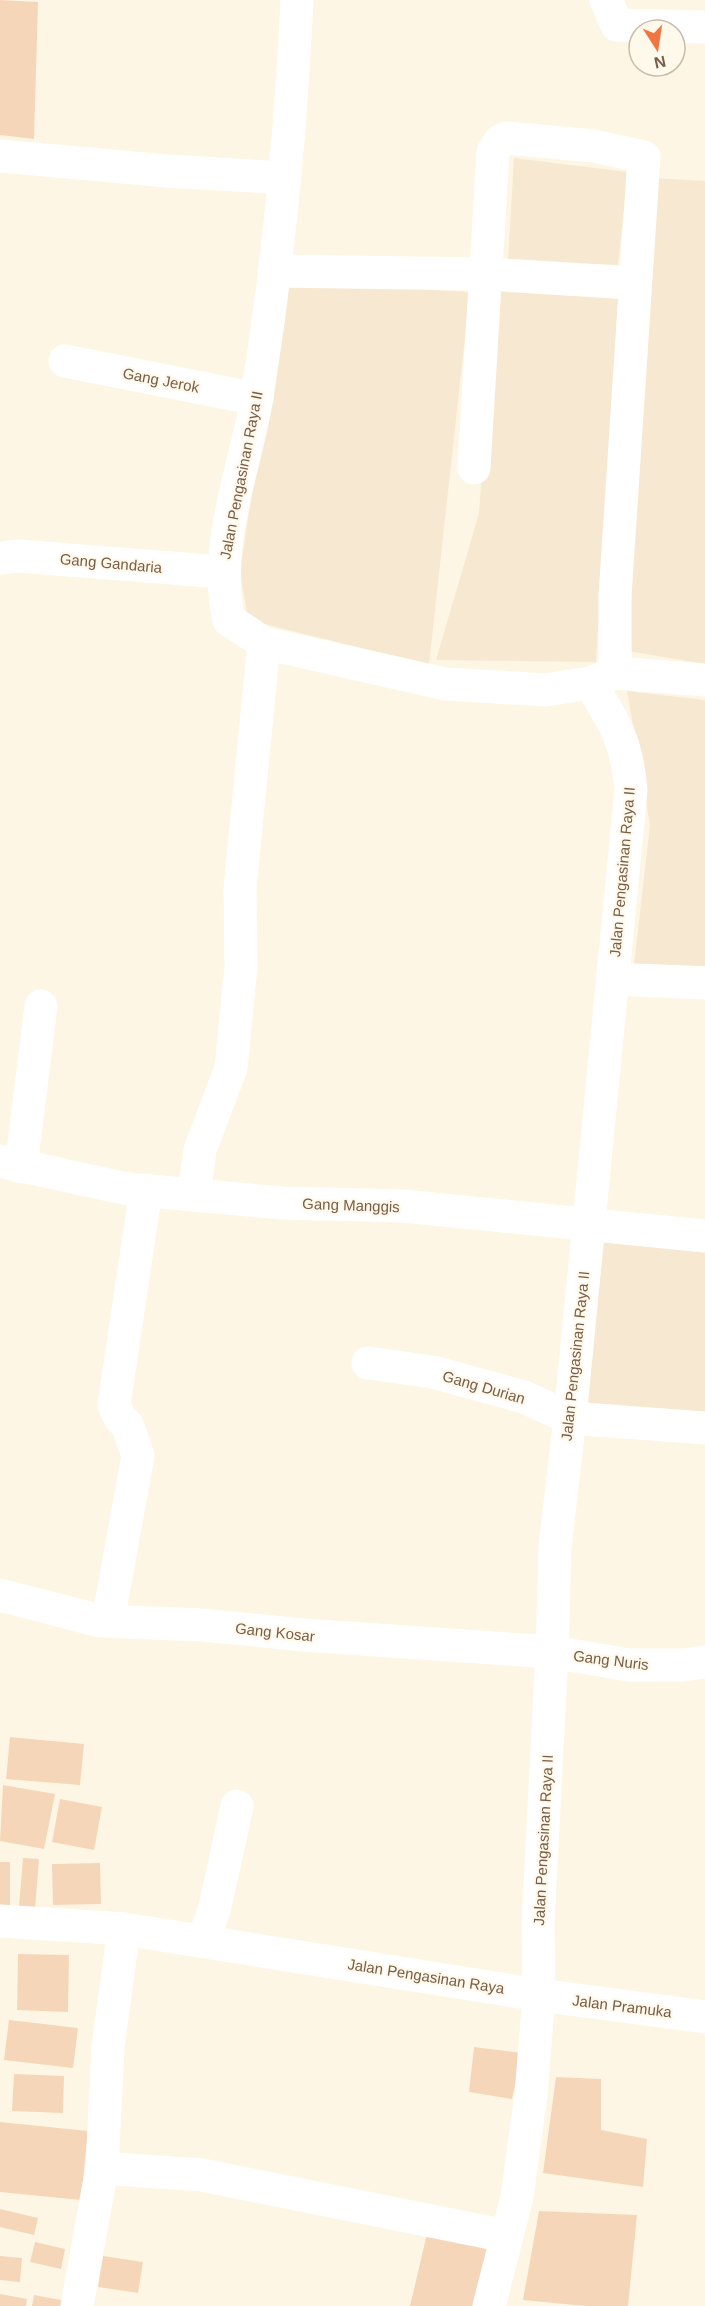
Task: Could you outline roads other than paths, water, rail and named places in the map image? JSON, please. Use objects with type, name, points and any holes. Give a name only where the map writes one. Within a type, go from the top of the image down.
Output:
[{"type":"street","name":"Jalan Pengasinan Raya II","points":[[297,0],[275,271],[256,399],[222,572],[229,620],[264,643],[445,684],[546,690],[602,678],[628,758],[631,790],[570,1418],[555,1547],[538,1925],[539,1995]]},
{"type":"street","points":[[606,0],[617,25],[705,27]]},
{"type":"street","points":[[474,468],[493,152],[500,141],[507,138],[594,146],[644,157],[615,596],[602,678],[705,680]]},
{"type":"street","points":[[0,156],[167,171],[284,178]]},
{"type":"street","points":[[275,271],[485,274],[634,283]]},
{"type":"street","name":"Gang Jerok","points":[[65,361],[256,399]]},
{"type":"street","name":"Gang Gandaria","points":[[0,558],[18,556],[222,572]]},
{"type":"street","points":[[194,1194],[200,1150],[231,1068],[241,967],[240,889],[264,643]]},
{"type":"street","points":[[612,979],[705,982]]},
{"type":"street","points":[[11,1164],[41,1006]]},
{"type":"street","name":"Gang Manggis","points":[[11,1164],[146,1190],[282,1203],[403,1206],[705,1236]]},
{"type":"street","points":[[108,1621],[138,1456],[128,1426],[120,1418],[114,1405],[146,1190]]},
{"type":"street","name":"Gang Durian","points":[[368,1363],[433,1372],[524,1397],[570,1418],[705,1428]]},
{"type":"street","name":"Gang Kosar","points":[[0,1595],[108,1621],[202,1625],[303,1635],[552,1652]]},
{"type":"street","name":"Gang Nuris","points":[[552,1652],[629,1665],[683,1665],[705,1662]]},
{"type":"street","points":[[204,1940],[214,1907],[237,1806]]},
{"type":"street","name":"Jalan Pengasinan Raya","points":[[0,1921],[123,1929],[204,1940],[539,1995]]},
{"type":"street","points":[[76,2306],[102,2168],[108,2047],[123,1929]]},
{"type":"street","points":[[489,2306],[517,2197],[531,2095],[539,1995]]},
{"type":"street","name":"Jalan Pramuka","points":[[539,1995],[705,2017]]},
{"type":"street","points":[[102,2168],[202,2175],[506,2236]]}]
